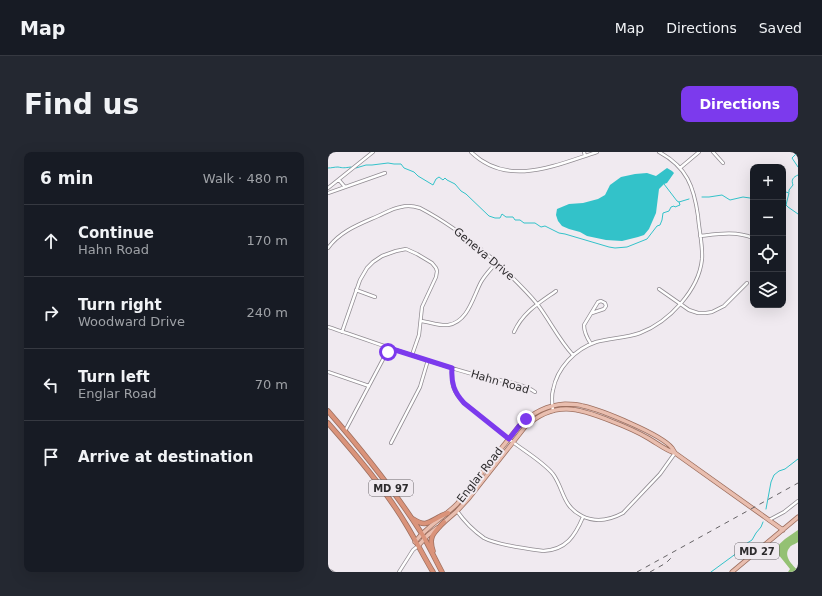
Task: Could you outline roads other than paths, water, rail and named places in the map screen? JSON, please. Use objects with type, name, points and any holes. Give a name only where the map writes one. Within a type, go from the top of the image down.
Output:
[{"type":"highway","name":"MD 97","points":[[328,412],[382,477],[408,513],[423,536],[442,572]]},
{"type":"highway","name":"MD 97","points":[[328,423],[370,472],[404,521],[433,572]]},
{"type":"highway","points":[[408,513],[418,522],[425,524],[448,513]]},
{"type":"highway","points":[[437,563],[431,540],[435,531],[444,522]]},
{"type":"main road","points":[[553,406],[575,404],[593,408],[643,430],[666,443],[675,453]]},
{"type":"main road","name":"Englar Road","points":[[416,544],[457,504],[519,426],[531,415],[540,410],[553,406]]},
{"type":"main road","points":[[553,411],[569,409],[586,412],[647,437],[669,451],[675,453],[783,530]]},
{"type":"main road","name":"Englar Road","points":[[423,536],[457,511],[474,492],[525,427],[540,416],[553,411]]},
{"type":"main road","name":"MD 27","points":[[732,572],[798,518]]},
{"type":"street","points":[[328,188],[373,152]]},
{"type":"street","points":[[471,152],[490,166],[515,172],[536,170],[597,152]]},
{"type":"street","points":[[584,152],[585,156]]},
{"type":"street","points":[[553,411],[552,393],[555,381],[562,368],[573,356],[591,344],[628,336],[645,330],[663,320],[680,304],[695,282],[700,270],[702,254],[694,195],[691,184],[675,162],[659,152]]},
{"type":"street","points":[[680,168],[699,152]]},
{"type":"street","points":[[713,152],[723,163]]},
{"type":"street","points":[[328,193],[386,173]]},
{"type":"street","points":[[339,180],[345,187]]},
{"type":"street","name":"Geneva Drive","points":[[328,248],[338,237],[356,226],[399,207],[414,206],[466,237],[518,282],[537,304],[563,344],[573,356]]},
{"type":"street","points":[[700,236],[727,233],[741,234],[750,237]]},
{"type":"street","points":[[342,332],[356,290],[367,268],[377,259],[396,251],[403,249],[411,251],[434,265],[437,271],[436,277],[422,307],[419,335],[412,355]]},
{"type":"street","points":[[421,321],[447,325],[461,319],[466,314],[484,277],[496,263]]},
{"type":"street","points":[[659,289],[684,308],[693,312],[706,313],[712,312],[724,306],[747,283]]},
{"type":"street","points":[[356,290],[375,296]]},
{"type":"street","points":[[514,332],[526,313],[556,291]]},
{"type":"street","points":[[591,344],[584,329],[584,325],[598,302],[602,301],[606,306],[604,309],[592,313]]},
{"type":"street","name":"Hahn Road","points":[[328,327],[452,368],[527,387],[535,392]]},
{"type":"street","points":[[345,431],[389,348]]},
{"type":"street","points":[[391,443],[420,387],[428,360]]},
{"type":"street","points":[[452,368],[452,383],[454,391],[464,403],[551,472],[557,480],[567,503],[572,509],[583,517],[602,520],[615,517],[623,513],[656,478],[675,453]]},
{"type":"street","points":[[328,372],[369,386]]},
{"type":"street","points":[[769,520],[784,512],[798,501]]},
{"type":"street","points":[[457,511],[475,530],[488,540],[496,543],[543,551],[558,548],[568,542],[577,530],[583,517]]},
{"type":"street","name":"Englar Road","points":[[399,572],[416,544]]},
{"type":"street","points":[[328,570],[332,572]]},
{"type":"water","points":[[667,168],[674,173],[667,183],[659,189],[656,213],[649,229],[644,235],[622,241],[606,240],[587,236],[569,229],[562,226],[558,221],[556,215],[557,209],[569,204],[583,203],[598,199],[605,195],[610,185],[621,177],[647,173],[656,176]]},
{"type":"waterway","points":[[798,152],[792,158],[798,167]]},
{"type":"waterway","points":[[356,168],[366,165],[388,163],[401,164],[404,168],[414,172],[433,185],[439,177],[443,180],[445,178],[455,184],[489,216],[500,218],[502,214],[506,217],[513,217],[515,220],[520,220],[524,223],[535,223],[541,227],[545,226],[559,233],[615,248],[627,247],[647,239],[657,226],[660,225],[663,213],[669,211],[671,207],[680,205],[679,202],[689,199]]},
{"type":"waterway","points":[[328,168],[351,167]]},
{"type":"waterway","points":[[789,192],[793,185],[793,179],[798,175]]},
{"type":"waterway","points":[[664,184],[679,202]]},
{"type":"waterway","points":[[786,192],[789,193],[786,205],[798,214]]},
{"type":"waterway","points":[[702,197],[722,195],[730,200],[743,197],[750,198]]},
{"type":"waterway","points":[[766,509],[771,482],[774,475],[798,459]]},
{"type":"waterway","points":[[711,572],[752,540],[763,522]]},
{"type":"railway","points":[[637,572],[798,483]]},
{"type":"railway","points":[[650,572],[666,563],[673,556]]}]
